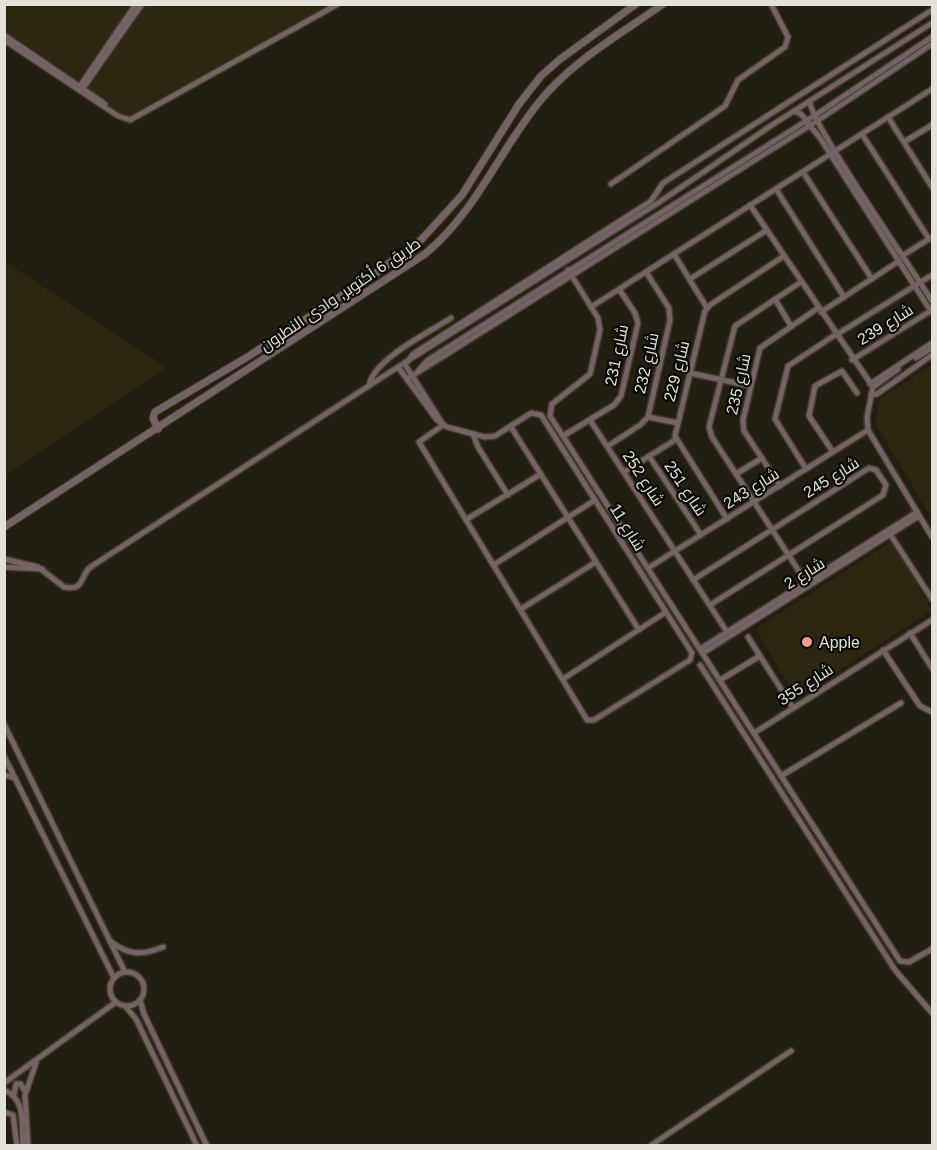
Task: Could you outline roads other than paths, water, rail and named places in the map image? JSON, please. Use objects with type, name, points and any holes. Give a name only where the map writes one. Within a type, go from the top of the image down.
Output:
[{"type":"street","points":[[128,21],[136,4]]},
{"type":"street","points":[[80,89],[142,4]]},
{"type":"street","points":[[4,40],[123,118],[130,120],[338,4]]},
{"type":"street","name":"طريق 6 أكتوبر, وادى النطرون","points":[[158,429],[153,418],[155,412],[249,356],[372,276],[421,240],[462,195],[519,104],[541,76],[559,60],[636,4]]},
{"type":"street","name":"طريق 6 أكتوبر, وادى النطرون","points":[[4,527],[158,429],[433,248],[463,218],[533,111],[554,86],[578,64],[663,4]]},
{"type":"street","points":[[611,184],[725,106],[738,80],[787,46],[788,37],[771,4]]},
{"type":"street","points":[[464,324],[651,201],[658,186],[933,10]]},
{"type":"street","points":[[4,559],[42,569],[64,587],[76,586],[83,582],[89,568],[403,364],[413,354],[661,201],[794,111],[933,23]]},
{"type":"street","points":[[4,35],[80,89]]},
{"type":"street","points":[[816,118],[933,37]]},
{"type":"street","points":[[409,378],[569,272],[933,44]]},
{"type":"street","points":[[569,272],[591,307],[933,89]]},
{"type":"street","points":[[810,101],[832,152]]},
{"type":"street","points":[[794,111],[808,123],[832,152],[900,258],[933,301]]},
{"type":"street","points":[[888,117],[933,187]]},
{"type":"street","points":[[904,142],[932,127]]},
{"type":"street","points":[[862,134],[931,238]]},
{"type":"street","points":[[803,172],[872,279]]},
{"type":"street","points":[[670,178],[671,184],[678,190]]},
{"type":"street","points":[[776,189],[844,297]]},
{"type":"street","points":[[655,195],[661,201]]},
{"type":"street","points":[[750,205],[871,386],[868,430],[933,537]]},
{"type":"street","points":[[690,279],[767,230]]},
{"type":"street","name":"شارع 235","points":[[780,486],[743,427],[760,348],[791,326],[872,279],[931,238]]},
{"type":"street","points":[[674,254],[707,308],[784,256]]},
{"type":"street","name":"شارع 232","points":[[608,446],[648,417],[671,316],[646,272]]},
{"type":"street","points":[[806,469],[777,424],[775,415],[788,366],[933,274]]},
{"type":"street","points":[[801,282],[735,326],[709,430],[806,582]]},
{"type":"street","points":[[918,284],[932,311]]},
{"type":"street","name":"شارع 231","points":[[563,436],[614,405],[621,396],[637,326],[636,316],[619,289]]},
{"type":"street","points":[[775,299],[791,326]]},
{"type":"street","name":"شارع 11","points":[[591,307],[601,326],[590,374],[552,404],[550,416],[900,961]]},
{"type":"street","name":"شارع 229","points":[[675,440],[707,308]]},
{"type":"street","name":"شارع 239","points":[[852,360],[932,311]]},
{"type":"street","points":[[369,386],[373,374],[386,361],[452,318]]},
{"type":"street","points":[[871,386],[933,343]]},
{"type":"street","points":[[871,386],[933,348]]},
{"type":"street","points":[[871,395],[876,394],[933,355]]},
{"type":"street","points":[[403,364],[409,378],[443,425],[473,434],[495,436],[511,427],[639,630]]},
{"type":"street","points":[[833,452],[809,416],[815,386],[842,371],[857,393]]},
{"type":"street","points":[[690,373],[750,386]]},
{"type":"street","name":"شارع 11","points":[[511,427],[533,412],[541,415],[692,653],[688,661],[591,720],[585,717],[563,679]]},
{"type":"street","points":[[648,417],[678,423]]},
{"type":"street","name":"شارع 252","points":[[590,420],[727,632]]},
{"type":"street","points":[[443,425],[419,442],[563,679],[666,612]]},
{"type":"street","name":"شارع 243","points":[[648,568],[868,430]]},
{"type":"street","points":[[473,434],[477,447],[508,495]]},
{"type":"street","points":[[624,472],[675,440],[727,519]]},
{"type":"street","name":"شارع 251","points":[[649,456],[702,535]]},
{"type":"street","points":[[735,474],[762,458]]},
{"type":"street","name":"شارع 245","points":[[693,580],[868,468],[876,470],[886,485],[884,495],[710,605]]},
{"type":"street","points":[[467,519],[541,474]]},
{"type":"street","points":[[495,564],[595,500]]},
{"type":"street","name":"شارع 2","points":[[702,651],[727,632],[806,582],[814,580],[890,534],[918,514]]},
{"type":"street","name":"شارع 2","points":[[702,651],[918,514]]},
{"type":"street","points":[[890,534],[933,599]]},
{"type":"street","points":[[520,609],[596,562]]},
{"type":"street","points":[[4,567],[42,569]]},
{"type":"street","name":"شارع 355","points":[[754,733],[933,620]]},
{"type":"street","points":[[910,633],[933,668]]},
{"type":"street","points":[[748,637],[793,708]]},
{"type":"street","points":[[883,650],[918,703],[923,709],[933,712]]},
{"type":"street","points":[[720,680],[760,656]]},
{"type":"street","points":[[700,665],[893,967],[933,1013]]},
{"type":"street","points":[[781,776],[901,702]]},
{"type":"street","points":[[4,724],[125,972]]},
{"type":"street","points":[[4,756],[114,978],[110,991],[116,1002],[125,1006],[134,1015],[197,1146]]},
{"type":"street","points":[[4,775],[15,778]]},
{"type":"street","points":[[107,938],[132,954],[148,953],[163,947]]},
{"type":"street","points":[[893,967],[900,961],[909,962],[933,949]]},
{"type":"street","points":[[114,978],[125,972],[135,974],[142,981],[144,991],[140,1000],[144,1014],[207,1146]]},
{"type":"street","points":[[125,1006],[140,1000]]},
{"type":"street","points":[[4,1083],[116,1002]]},
{"type":"street","points":[[650,1146],[791,1051]]},
{"type":"street","points":[[19,1146],[25,1137],[25,1092],[38,1060]]},
{"type":"street","points":[[25,1092],[22,1085],[18,1084],[14,1087],[28,1146]]},
{"type":"street","points":[[4,1090],[14,1094]]},
{"type":"street","points":[[4,1112],[13,1115],[19,1146]]},
{"type":"street","points":[[25,1137],[34,1146]]},
{"type":"place","name":"Apple","points":[[807,642]]}]
